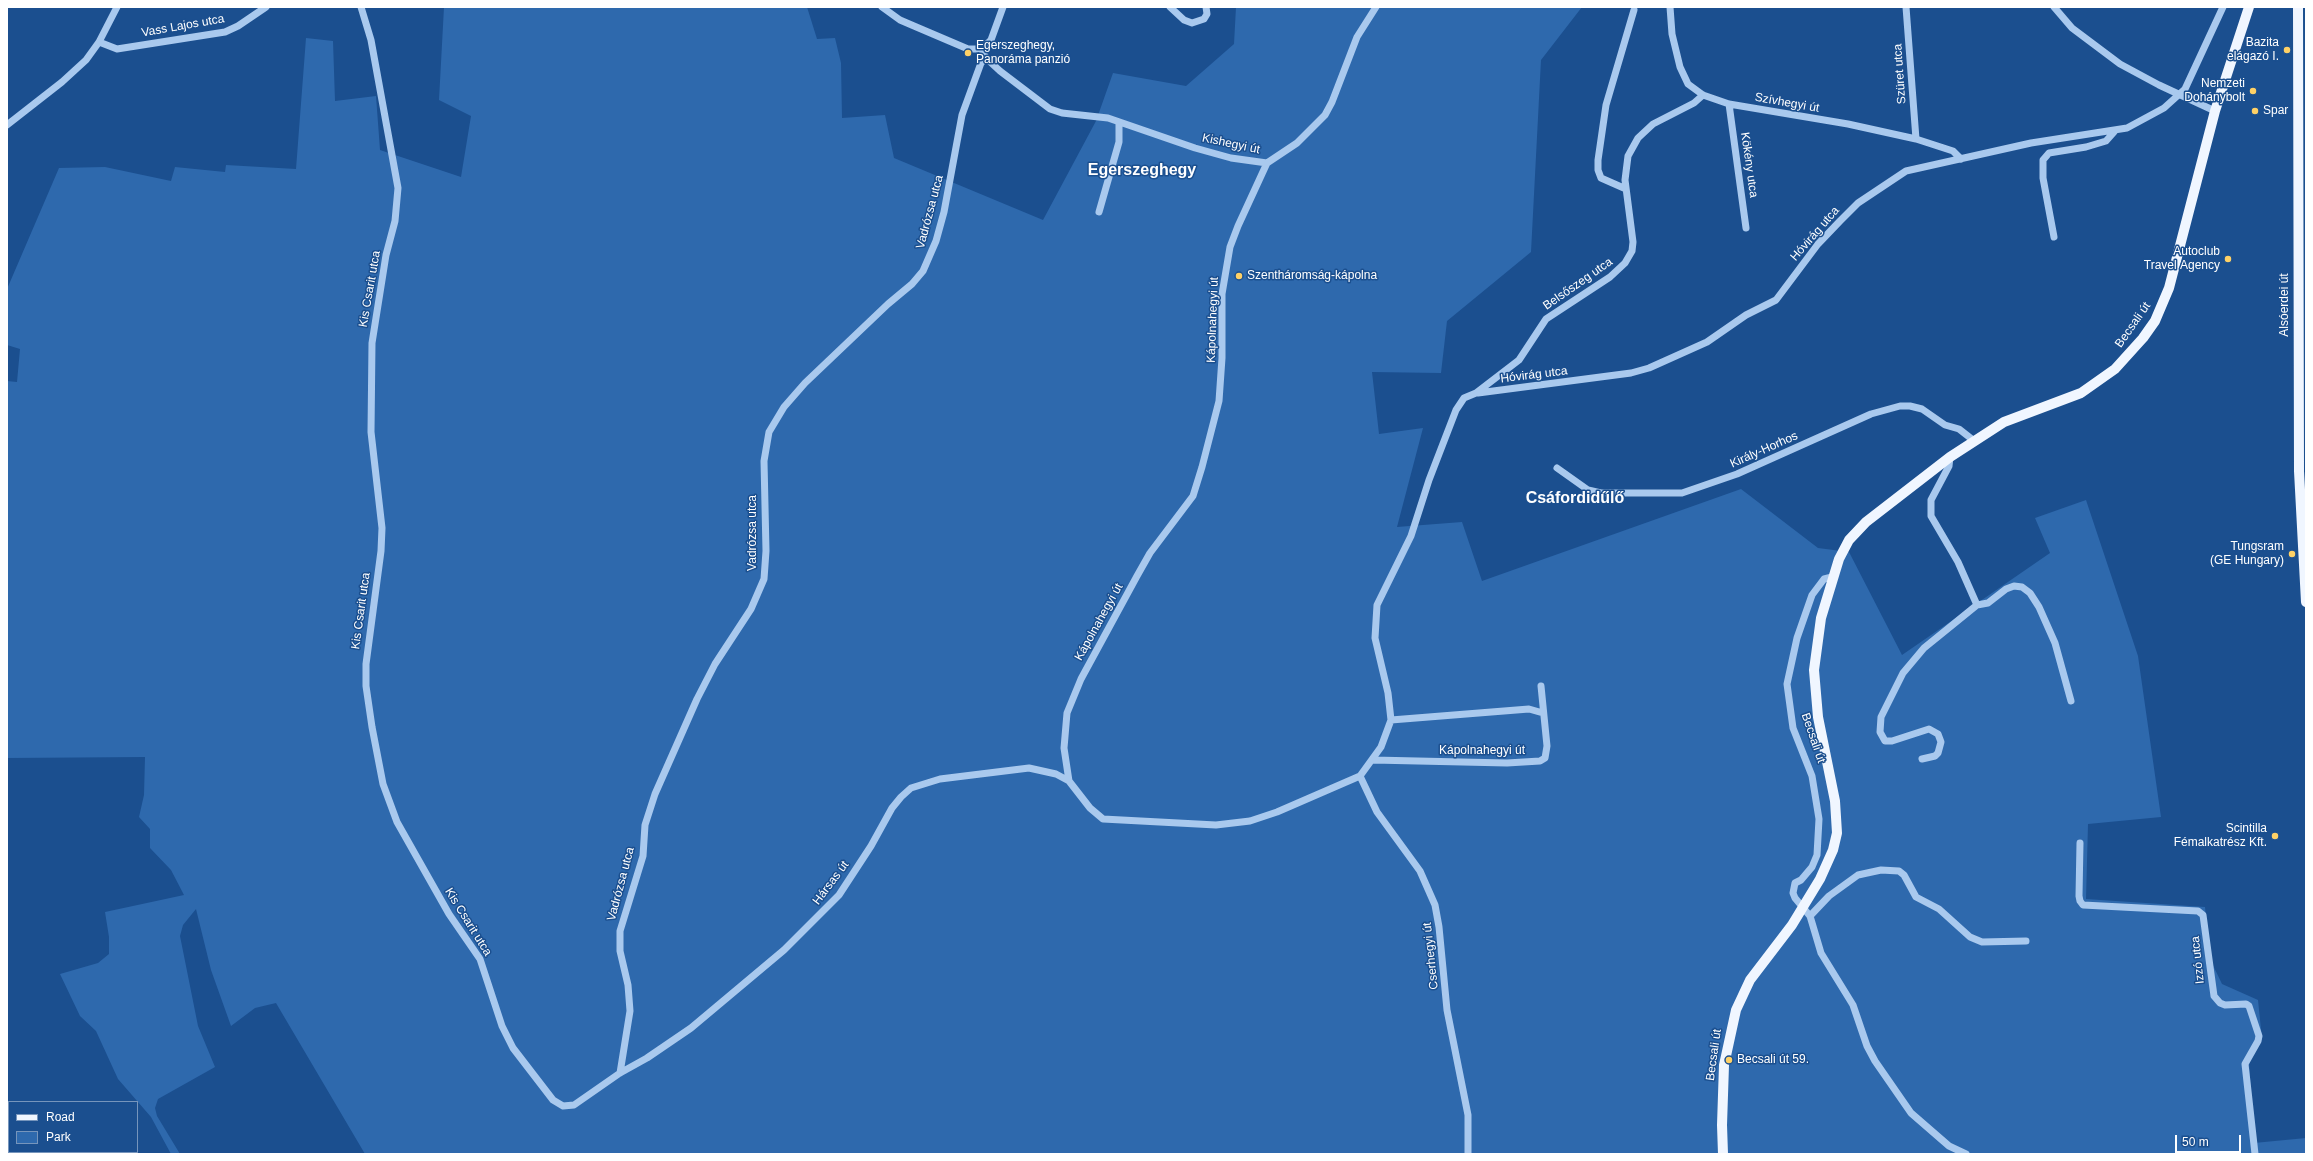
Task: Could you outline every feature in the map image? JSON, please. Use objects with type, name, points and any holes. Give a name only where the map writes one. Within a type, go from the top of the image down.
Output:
[{"type":"main road","name":"Becsali út","points":[[1723,1154],[1722,1125],[1724,1065],[1735,1013],[1743,993],[1753,976],[1806,912],[1826,868],[1837,833],[1834,794],[1818,717],[1814,670],[1818,632],[1832,577],[1844,549],[1866,522],[1973,440],[2004,422],[2081,393],[2115,369],[2143,338],[2155,321],[2169,288],[2216,111],[2249,7]]},
{"type":"main road","name":"Alsóerdei út","points":[[2298,7],[2299,471],[2306,602]]},
{"type":"street","points":[[7,125],[76,69],[99,42],[117,7]]},
{"type":"street","name":"Vass Lajos utca","points":[[99,42],[117,49],[225,32],[238,26],[266,7]]},
{"type":"street","name":"Kis Csarit utca","points":[[361,7],[371,40],[398,188],[394,221],[386,255],[372,343],[371,432],[382,528],[381,551],[366,651],[366,686],[384,784],[397,822],[449,914],[480,959],[502,1026],[513,1048],[545,1091],[553,1100],[563,1106],[574,1105],[620,1073]]},
{"type":"street","points":[[882,7],[900,20],[968,49],[981,48],[989,43],[1003,7]]},
{"type":"street","points":[[1170,7],[1184,20],[1192,23],[1204,19],[1207,14],[1206,7]]},
{"type":"street","name":"Kishegyi út","points":[[981,48],[986,58],[1013,83],[1050,109],[1062,113],[1108,118],[1224,156],[1267,163],[1297,143],[1325,115],[1332,102],[1357,37],[1376,7]]},
{"type":"street","name":"Szívhegyi út","points":[[1670,7],[1672,34],[1680,67],[1688,84],[1703,95],[1729,104],[1848,124],[1916,139],[1953,151],[1961,159]]},
{"type":"street","name":"Szüret utca","points":[[1906,7],[1916,139]]},
{"type":"street","points":[[2054,7],[2072,28],[2105,54],[2137,74],[2179,95],[2216,111]]},
{"type":"street","name":"Hóvirág utca","points":[[1476,393],[1631,373],[1650,368],[1707,342],[1746,315],[1776,300],[1818,244],[1835,225],[1858,203],[1906,171],[2031,143],[2114,132],[2138,122],[2164,108],[2179,95],[2190,82],[2222,7]]},
{"type":"street","points":[[1626,189],[1601,178],[1598,170],[1598,160],[1606,105],[1634,10]]},
{"type":"street","name":"Vadrózsa utca","points":[[620,1073],[630,1011],[628,985],[620,952],[620,932],[643,856],[645,825],[656,794],[697,699],[715,664],[751,609],[764,579],[766,551],[764,461],[769,432],[784,407],[805,383],[888,304],[912,284],[923,271],[936,241],[944,212],[962,115],[981,62],[986,58]]},
{"type":"street","name":"Belsőszeg utca","points":[[1476,393],[1519,360],[1546,319],[1603,282],[1625,263],[1632,251],[1633,242],[1626,189],[1626,164],[1638,138],[1653,124],[1694,103],[1703,95]]},
{"type":"street","name":"Kökény utca","points":[[1729,104],[1746,228]]},
{"type":"street","points":[[1099,212],[1119,142],[1118,122]]},
{"type":"street","points":[[2054,237],[2042,178],[2043,160],[2049,153],[2086,147],[2106,141],[2114,132]]},
{"type":"street","name":"Kápolnahegyi út","points":[[1267,163],[1238,226],[1228,259],[1222,294],[1222,358],[1219,401],[1193,496],[1150,553],[1072,698],[1064,731],[1064,748],[1069,781],[1090,808],[1103,819],[1216,825],[1262,818],[1360,776],[1381,747],[1391,720],[1388,692],[1375,638],[1377,606],[1411,536],[1429,480],[1456,410],[1464,398],[1476,393]]},
{"type":"street","name":"Király-Horhos","points":[[1557,468],[1588,490],[1601,493],[1682,494],[1737,474],[1871,414],[1900,406],[1910,406],[1922,409],[1945,425],[1959,429],[1973,440]]},
{"type":"street","points":[[1950,457],[1950,466],[1931,500],[1931,516],[1958,562],[1977,605]]},
{"type":"street","name":"Becsali út","points":[[1806,912],[1795,898],[1793,887],[1812,867],[1818,842],[1819,819],[1812,776],[1793,728],[1788,684],[1797,638],[1812,595],[1824,579],[1832,577]]},
{"type":"street","points":[[1922,759],[1935,756],[1938,753],[1941,742],[1938,734],[1929,729],[1892,741],[1885,741],[1880,732],[1881,717],[1903,674],[1924,648],[1977,605],[1988,603],[2006,589],[2014,586],[2022,587],[2030,593],[2039,607],[2055,643],[2071,701]]},
{"type":"street","name":"Kápolnahegyi út","points":[[1372,760],[1507,763],[1540,761],[1545,758],[1547,746],[1540,686]]},
{"type":"street","points":[[1391,720],[1529,709],[1543,713]]},
{"type":"street","name":"Hársas út","points":[[620,1073],[647,1058],[691,1028],[784,950],[815,920],[839,895],[871,846],[892,808],[901,796],[911,788],[940,779],[1029,768],[1056,774],[1069,781]]},
{"type":"street","name":"Cserhegyi út","points":[[1360,776],[1377,812],[1420,871],[1435,905],[1439,927],[1447,1010],[1468,1115],[1468,1154]]},
{"type":"street","name":"Izzó utca","points":[[2080,843],[2079,896],[2080,901],[2084,905],[2198,910],[2203,915],[2214,996],[2220,1003],[2225,1005],[2246,1004],[2249,1006],[2253,1013],[2259,1036],[2258,1041],[2245,1064],[2255,1154]]},
{"type":"street","points":[[1966,1154],[1949,1146],[1911,1113],[1875,1061],[1867,1046],[1853,1005],[1822,953],[1806,912],[1858,875],[1881,870],[1899,871],[1904,875],[1916,897],[1939,908],[1970,937],[1982,942],[2026,941]]},
{"type":"green space","points":[[444,7],[807,7],[817,39],[835,38],[841,63],[842,118],[885,115],[894,158],[1043,220],[1096,121],[1113,73],[1186,86],[1234,44],[1236,7],[1582,7],[1541,60],[1531,252],[1447,321],[1441,373],[1372,372],[1379,434],[1423,428],[1397,527],[1462,522],[1482,581],[1741,489],[1818,548],[1849,552],[1902,655],[2050,553],[2035,518],[2086,500],[2138,656],[2161,817],[2088,824],[2086,899],[2205,907],[2210,959],[2222,984],[2258,1000],[2262,1039],[2249,1061],[2254,1143],[2306,1138],[2306,1154],[365,1154],[276,1003],[255,1008],[231,1026],[211,970],[196,909],[183,925],[180,936],[198,1026],[215,1067],[158,1099],[155,1108],[157,1116],[180,1154],[171,1154],[151,1117],[118,1079],[96,1031],[80,1016],[60,974],[98,963],[109,954],[109,937],[105,912],[184,895],[171,870],[150,848],[150,829],[139,817],[144,795],[145,757],[7,758],[7,381],[17,382],[20,349],[7,345],[7,289],[59,168],[105,167],[171,181],[175,167],[225,172],[226,165],[296,169],[306,38],[333,41],[335,101],[376,96],[380,150],[461,177],[471,116],[439,100]]},
{"type":"place","name":"Bazita elágazó I.","points":[[2287,50]]},
{"type":"place","name":"Egerszeghegy, Panoráma panzió","points":[[968,53]]},
{"type":"place","name":"Nemzeti Dohánybolt","points":[[2253,91]]},
{"type":"place","name":"Spar","points":[[2255,111]]},
{"type":"place","name":"Autoclub Travel Agency","points":[[2228,259]]},
{"type":"place","name":"Szentháromság-kápolna","points":[[1239,276]]},
{"type":"place","name":"Tungsram (GE Hungary)","points":[[2292,554]]},
{"type":"place","name":"Scintilla Fémalkatrész Kft.","points":[[2275,836]]},
{"type":"place","name":"Becsali út 59.","points":[[1729,1060]]},
{"type":"district","name":"Egerszeghegy","points":[[1142,171]]},
{"type":"district","name":"Csáfordidűlő","points":[[1575,499]]}]
